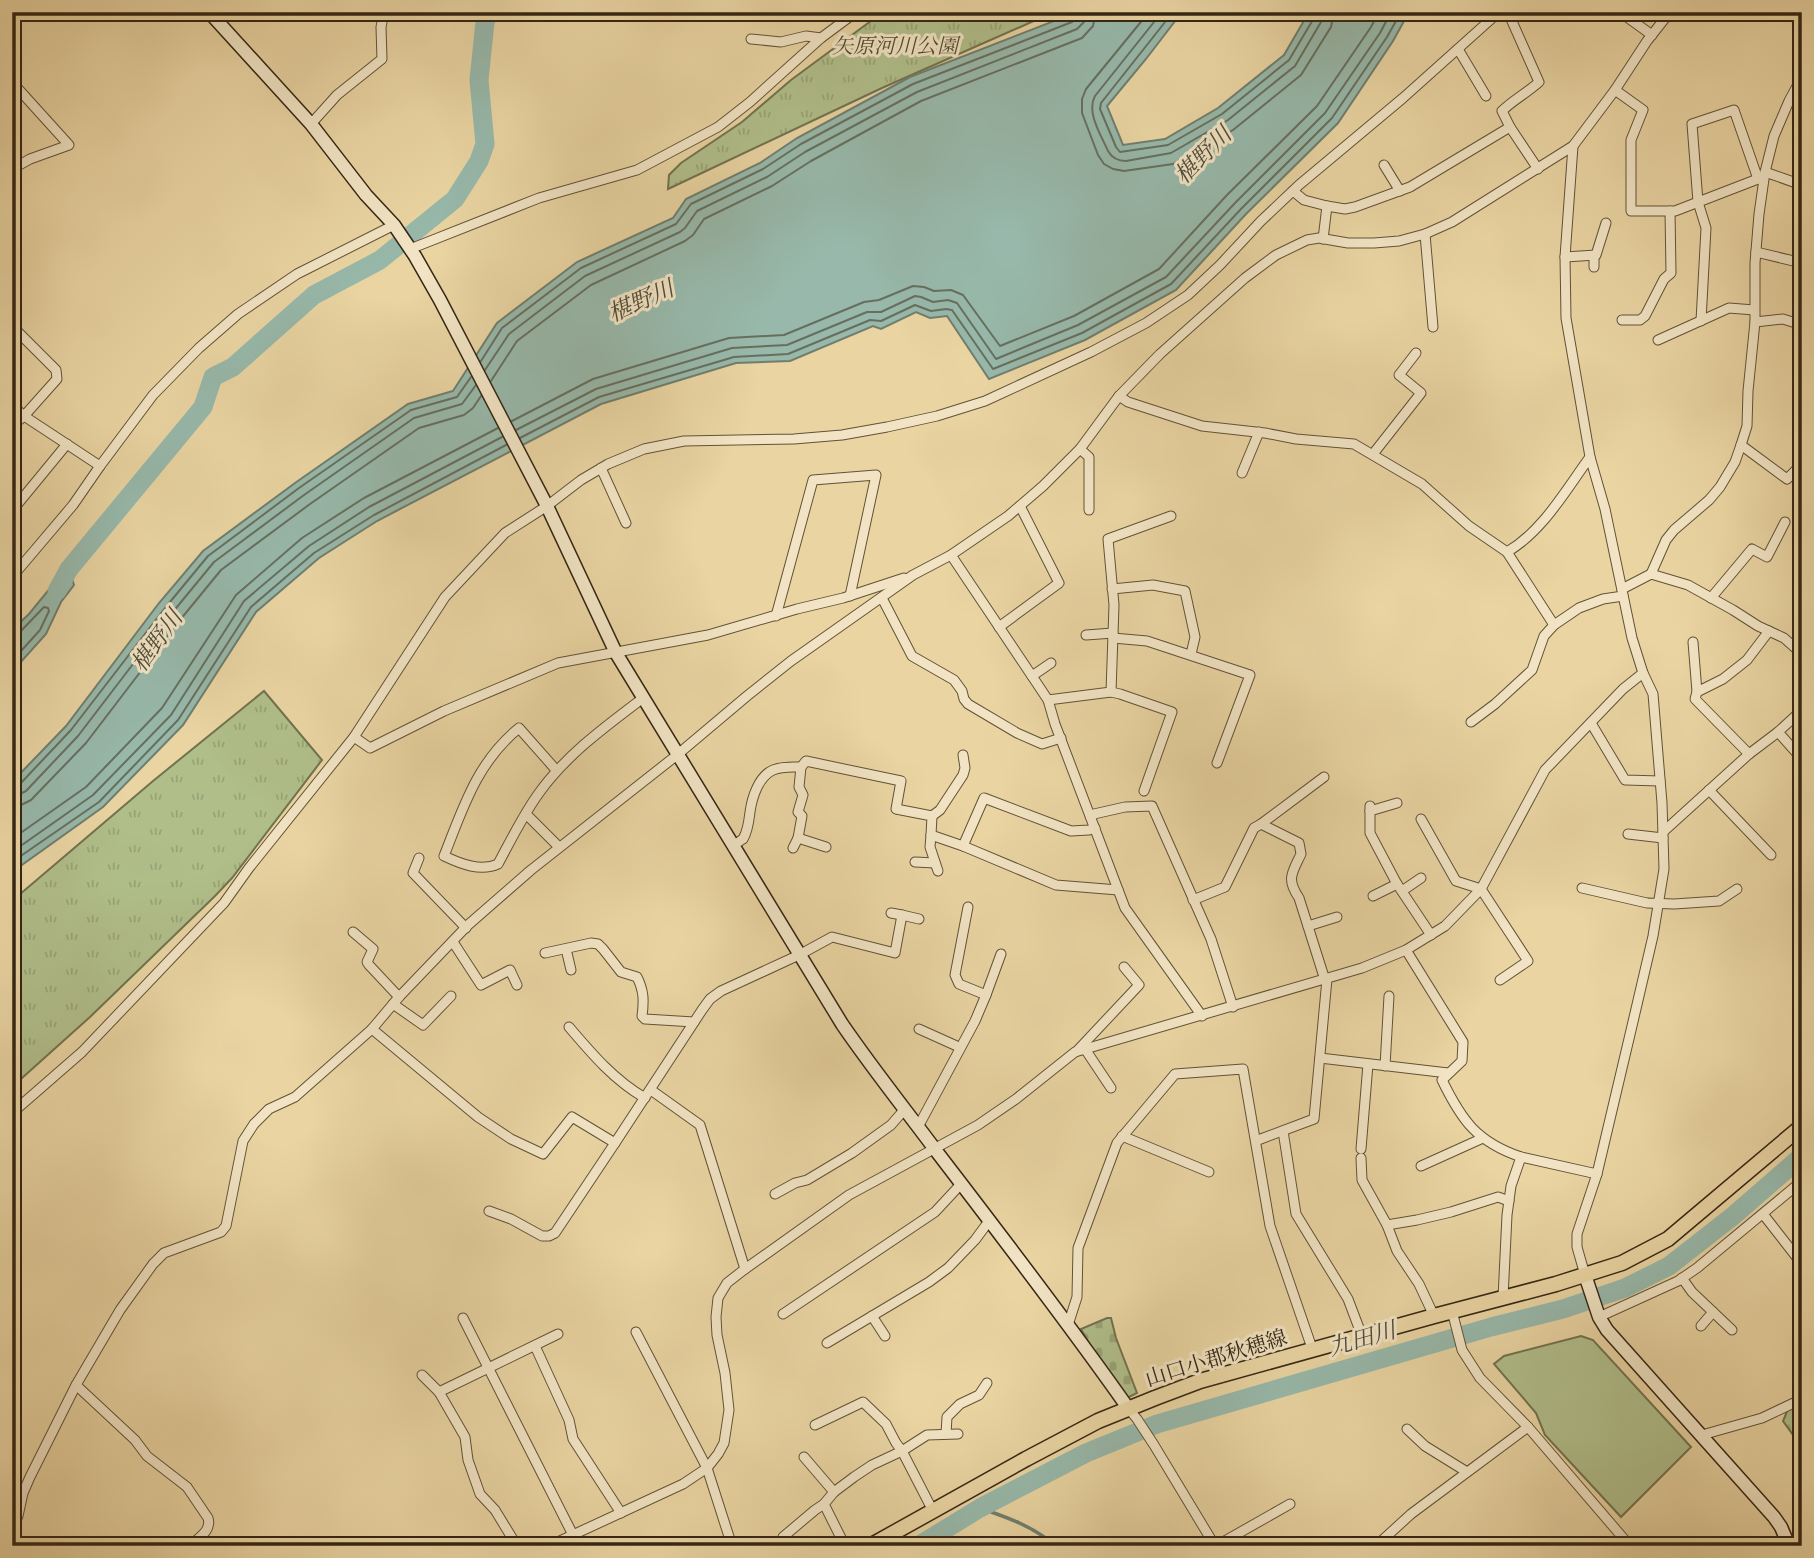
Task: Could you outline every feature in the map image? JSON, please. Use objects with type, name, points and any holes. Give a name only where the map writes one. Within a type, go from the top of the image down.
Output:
[{"type":"main road","name":"山口小郡秋穂線","points":[[870,1546],[1098,1421],[1132,1414],[1200,1381],[1434,1316],[1453,1318],[1503,1298],[1587,1281],[1668,1239],[1799,1135]]},
{"type":"street","points":[[209,12],[311,124],[366,195],[394,225],[413,253],[545,502],[616,653],[799,955],[869,1065],[1068,1325],[1152,1442],[1216,1546],[1290,1504]]},
{"type":"street","points":[[311,124],[337,95],[382,59],[381,27],[384,12]]},
{"type":"street","points":[[413,253],[539,198],[637,170],[718,127],[750,102],[844,16],[856,12]]},
{"type":"street","points":[[12,1114],[82,1052],[223,903],[354,737],[445,597],[505,533],[545,502],[601,468],[644,449],[684,441],[794,439],[842,435],[937,416],[985,401],[1113,340],[1146,323],[1188,295],[1293,191],[1499,12]]},
{"type":"street","points":[[1504,12],[1511,19],[1539,82],[1502,111],[1538,169]]},
{"type":"street","points":[[1620,12],[1652,35]]},
{"type":"street","points":[[12,1528],[30,1476],[76,1385],[120,1310],[164,1253],[221,1232],[226,1226],[243,1141],[254,1124],[269,1109],[295,1097],[372,1029],[466,928],[559,847],[677,755],[769,678],[913,575],[951,555],[1005,519],[1080,449],[1119,396],[1160,355],[1245,278],[1276,255],[1307,240],[1374,243],[1399,241],[1425,234],[1452,222],[1573,146],[1670,12]]},
{"type":"street","points":[[751,39],[781,41],[806,36],[821,38]]},
{"type":"street","points":[[1458,49],[1486,96]]},
{"type":"street","points":[[1471,722],[1532,670],[1544,636],[1554,625],[1579,608],[1622,592],[1651,574],[1666,540],[1709,500],[1735,462],[1747,426],[1755,322],[1756,252],[1763,176],[1774,136],[1802,77]]},
{"type":"street","points":[[12,82],[69,145],[30,159],[12,169]]},
{"type":"street","points":[[1615,90],[1643,110],[1630,140],[1631,211],[1675,211],[1763,176],[1802,185]]},
{"type":"street","points":[[1701,321],[1706,228],[1698,202],[1692,124],[1734,110],[1763,176]]},
{"type":"street","points":[[1293,191],[1304,200],[1345,209],[1410,187],[1510,127]]},
{"type":"street","points":[[1573,146],[1565,257],[1566,318],[1590,457],[1605,509],[1622,592],[1643,673],[1653,694],[1664,869],[1653,936],[1597,1174],[1577,1234],[1577,1247],[1598,1315],[1607,1330],[1774,1517],[1789,1546],[1802,1539]]},
{"type":"street","points":[[1384,165],[1400,191]]},
{"type":"street","points":[[1324,239],[1326,206]]},
{"type":"street","points":[[1622,320],[1640,320],[1646,316],[1664,279],[1671,272],[1670,211]]},
{"type":"street","points":[[1594,267],[1594,256],[1606,223]]},
{"type":"street","points":[[12,577],[73,505],[153,395],[199,348],[237,314],[298,274],[394,225]]},
{"type":"street","points":[[1425,234],[1433,327]]},
{"type":"street","points":[[1756,252],[1802,263]]},
{"type":"street","points":[[1565,257],[1594,256]]},
{"type":"street","points":[[1658,340],[1729,308],[1754,310]]},
{"type":"street","points":[[1755,322],[1783,319],[1802,325]]},
{"type":"street","points":[[12,326],[56,370],[57,379],[12,426]]},
{"type":"street","points":[[1373,454],[1421,393],[1399,375],[1416,353]]},
{"type":"street","points":[[1119,396],[1128,402],[1202,426],[1354,444],[1373,454],[1422,484],[1469,526],[1507,552],[1554,625]]},
{"type":"street","points":[[12,405],[24,416],[100,466]]},
{"type":"street","points":[[1242,473],[1259,432]]},
{"type":"street","points":[[12,505],[16,506],[67,444]]},
{"type":"street","points":[[1741,445],[1787,479],[1802,464]]},
{"type":"street","points":[[1080,449],[1089,457],[1089,510]]},
{"type":"street","points":[[1507,552],[1522,544],[1536,531],[1590,457]]},
{"type":"street","points":[[601,468],[626,523]]},
{"type":"street","points":[[776,616],[813,480],[876,475],[850,596]]},
{"type":"street","points":[[999,626],[1059,583],[1020,506]]},
{"type":"street","points":[[1111,692],[1113,635],[1108,539],[1171,516]]},
{"type":"street","points":[[1711,598],[1752,549],[1767,557],[1785,522]]},
{"type":"street","points":[[951,555],[1048,700],[1125,908],[1202,1016]]},
{"type":"street","points":[[1651,574],[1688,585],[1784,638],[1802,654]]},
{"type":"street","points":[[354,737],[370,748],[444,711],[558,663],[708,635],[850,596],[913,575]]},
{"type":"street","points":[[1112,589],[1153,585],[1185,591],[1195,637],[1191,654]]},
{"type":"street","points":[[882,598],[912,656],[954,680],[968,704],[1017,733],[1042,744],[1061,738]]},
{"type":"street","points":[[1697,692],[1723,679],[1747,660],[1769,631]]},
{"type":"street","points":[[1086,635],[1113,635],[1147,641],[1250,675],[1217,763]]},
{"type":"street","points":[[1692,642],[1697,692],[1695,699],[1749,754]]},
{"type":"street","points":[[1032,676],[1051,663]]},
{"type":"street","points":[[1080,1051],[1362,968],[1406,950],[1445,926],[1481,889],[1545,769],[1623,689],[1643,673]]},
{"type":"street","points":[[1048,700],[1111,692],[1177,714],[1144,790]]},
{"type":"street","points":[[557,771],[519,728],[508,737],[479,774],[444,856],[463,865],[489,868],[498,864],[538,794],[557,771],[592,738],[643,698]]},
{"type":"street","points":[[1628,834],[1663,835],[1749,754],[1802,710]]},
{"type":"street","points":[[1591,723],[1625,780],[1660,781]]},
{"type":"street","points":[[1777,732],[1802,759]]},
{"type":"street","points":[[915,862],[936,867],[930,847],[932,817],[940,810],[963,775],[964,755]]},
{"type":"street","points":[[793,848],[798,838],[802,816],[799,812],[803,795],[799,787],[801,767],[806,761],[901,781],[896,809],[932,817]]},
{"type":"street","points":[[734,845],[743,839],[756,790],[771,770],[801,767]]},
{"type":"street","points":[[1193,900],[1226,887],[1254,828],[1324,777]]},
{"type":"street","points":[[1709,790],[1771,855]]},
{"type":"street","points":[[963,846],[984,798],[1071,831],[1095,828]]},
{"type":"street","points":[[1397,803],[1370,808],[1370,833],[1430,934]]},
{"type":"street","points":[[1091,818],[1094,814],[1125,807],[1152,806],[1211,939],[1233,1007]]},
{"type":"street","points":[[526,814],[559,847]]},
{"type":"street","points":[[1421,819],[1456,881],[1481,889],[1528,961],[1500,980]]},
{"type":"street","points":[[1258,1140],[1314,1119],[1326,980],[1299,898],[1292,887],[1292,873],[1301,854],[1299,843],[1261,824]]},
{"type":"street","points":[[930,835],[1056,885],[1118,890]]},
{"type":"street","points":[[798,838],[826,847]]},
{"type":"street","points":[[419,858],[413,873],[466,928]]},
{"type":"street","points":[[1373,897],[1421,878]]},
{"type":"street","points":[[1582,888],[1647,903],[1674,905],[1719,901],[1737,889]]},
{"type":"street","points":[[968,907],[956,975],[959,984],[986,995]]},
{"type":"street","points":[[891,913],[919,919]]},
{"type":"street","points":[[489,1211],[511,1219],[541,1236],[555,1233],[710,999],[721,991],[832,937],[895,953],[902,915]]},
{"type":"street","points":[[1308,926],[1337,917]]},
{"type":"street","points":[[353,932],[373,949],[367,962],[396,1001],[427,1027],[452,996]]},
{"type":"street","points":[[453,942],[483,989],[510,970],[517,985]]},
{"type":"street","points":[[545,953],[591,943],[598,944],[621,972],[637,977],[642,986],[642,1016],[645,1019],[694,1022]]},
{"type":"street","points":[[566,949],[570,970]]},
{"type":"street","points":[[1406,950],[1464,1042],[1462,1061],[1442,1080],[1456,1109],[1474,1131],[1500,1150],[1597,1174]]},
{"type":"street","points":[[918,1127],[975,1021],[1001,954]]},
{"type":"street","points":[[549,1546],[683,1484],[706,1468],[718,1454],[724,1443],[728,1418],[725,1373],[716,1317],[718,1298],[727,1283],[849,1195],[978,1125],[1080,1051],[1139,985],[1124,967]]},
{"type":"street","points":[[1385,1066],[1388,996]]},
{"type":"street","points":[[569,1027],[615,1077],[701,1125],[745,1269]]},
{"type":"street","points":[[372,1029],[478,1117],[511,1139],[543,1154],[572,1117],[615,1143]]},
{"type":"street","points":[[919,1029],[960,1047]]},
{"type":"street","points":[[1080,1051],[1111,1088]]},
{"type":"street","points":[[1320,1058],[1448,1073]]},
{"type":"street","points":[[1368,1064],[1361,1154],[1362,1180],[1388,1225],[1397,1251],[1419,1284],[1434,1316]]},
{"type":"street","points":[[1068,1325],[1077,1297],[1078,1248],[1117,1143],[1175,1074],[1244,1069],[1270,1226],[1313,1351]]},
{"type":"street","points":[[775,1194],[807,1180],[852,1153],[891,1125],[904,1110]]},
{"type":"street","points":[[1283,1131],[1296,1214],[1349,1299],[1362,1336]]},
{"type":"street","points":[[1122,1136],[1209,1172]]},
{"type":"street","points":[[1421,1166],[1483,1138]]},
{"type":"street","points":[[1503,1298],[1510,1186],[1521,1157]]},
{"type":"street","points":[[1598,1315],[1682,1278],[1802,1181]]},
{"type":"street","points":[[783,1314],[935,1212],[961,1184]]},
{"type":"street","points":[[1388,1225],[1451,1212],[1498,1197],[1509,1201]]},
{"type":"street","points":[[1763,1214],[1802,1264]]},
{"type":"street","points":[[827,1343],[948,1268],[989,1221]]},
{"type":"street","points":[[1682,1278],[1692,1292],[1732,1330]]},
{"type":"street","points":[[1701,1326],[1713,1312]]},
{"type":"street","points":[[872,1316],[885,1336]]},
{"type":"street","points":[[463,1318],[573,1535],[576,1546]]},
{"type":"street","points":[[1453,1318],[1462,1350],[1480,1378],[1528,1427],[1630,1546]]},
{"type":"street","points":[[636,1332],[706,1468],[732,1546]]},
{"type":"street","points":[[439,1392],[558,1334]]},
{"type":"street","points":[[535,1346],[569,1420],[573,1439],[621,1513]]},
{"type":"street","points":[[422,1375],[439,1392],[465,1437],[468,1460],[480,1494],[495,1510],[517,1546]]},
{"type":"street","points":[[946,1434],[947,1417],[960,1404],[979,1395],[986,1383]]},
{"type":"street","points":[[76,1385],[135,1440],[147,1456],[187,1487],[210,1523],[205,1532],[190,1546]]},
{"type":"street","points":[[1702,1435],[1762,1418],[1802,1399]]},
{"type":"street","points":[[816,1425],[863,1402],[886,1424],[933,1511]]},
{"type":"street","points":[[1376,1546],[1411,1514],[1528,1427]]},
{"type":"street","points":[[1407,1429],[1425,1446],[1467,1472]]},
{"type":"street","points":[[783,1537],[824,1504],[834,1492],[872,1465],[902,1451],[926,1435],[958,1434]]},
{"type":"street","points":[[804,1457],[834,1492]]},
{"type":"street","points":[[824,1504],[845,1546]]},
{"type":"green space","name":"矢原河川公園","points":[[883,12],[1054,12],[882,88],[668,189],[669,175],[681,163],[742,122],[791,80]]},
{"type":"green space","points":[[264,691],[322,760],[232,878],[215,896],[90,1017],[12,1087],[12,901]]},
{"type":"green space","points":[[1111,1318],[1137,1393],[1125,1399],[1081,1329]]},
{"type":"green space","points":[[1581,1336],[1593,1340],[1691,1447],[1621,1517],[1545,1435],[1536,1413],[1494,1364],[1504,1356]]},
{"type":"green space","points":[[1802,1402],[1802,1444],[1783,1421],[1788,1409]]},
{"type":"water","name":"椹野川","points":[[1077,12],[1182,12],[1107,106],[1123,145],[1165,139],[1218,108],[1284,55],[1309,12],[1409,12],[1393,41],[1338,123],[1246,214],[1176,290],[1085,340],[989,379],[947,316],[930,318],[916,312],[881,329],[873,326],[790,361],[736,363],[601,404],[377,521],[319,558],[256,612],[183,725],[103,807],[12,872],[12,782],[66,726],[159,603],[203,551],[408,404],[453,391],[497,323],[577,262],[673,218],[686,199],[760,163],[797,138],[910,77]]},
{"type":"water","points":[[69,569],[74,585],[61,602],[46,634],[12,672],[12,630]]},
{"type":"waterway","points":[[57,591],[69,569],[203,407],[213,377],[233,367],[314,295],[380,260],[455,199],[479,161],[485,144],[479,80],[485,22],[489,12]]},
{"type":"waterway","name":"九田川","points":[[918,1546],[980,1508],[1086,1453],[1157,1424],[1491,1327],[1563,1309],[1625,1288],[1669,1266],[1733,1216],[1802,1156]]},
{"type":"waterway","points":[[980,1508],[1029,1528],[1056,1546]]}]
